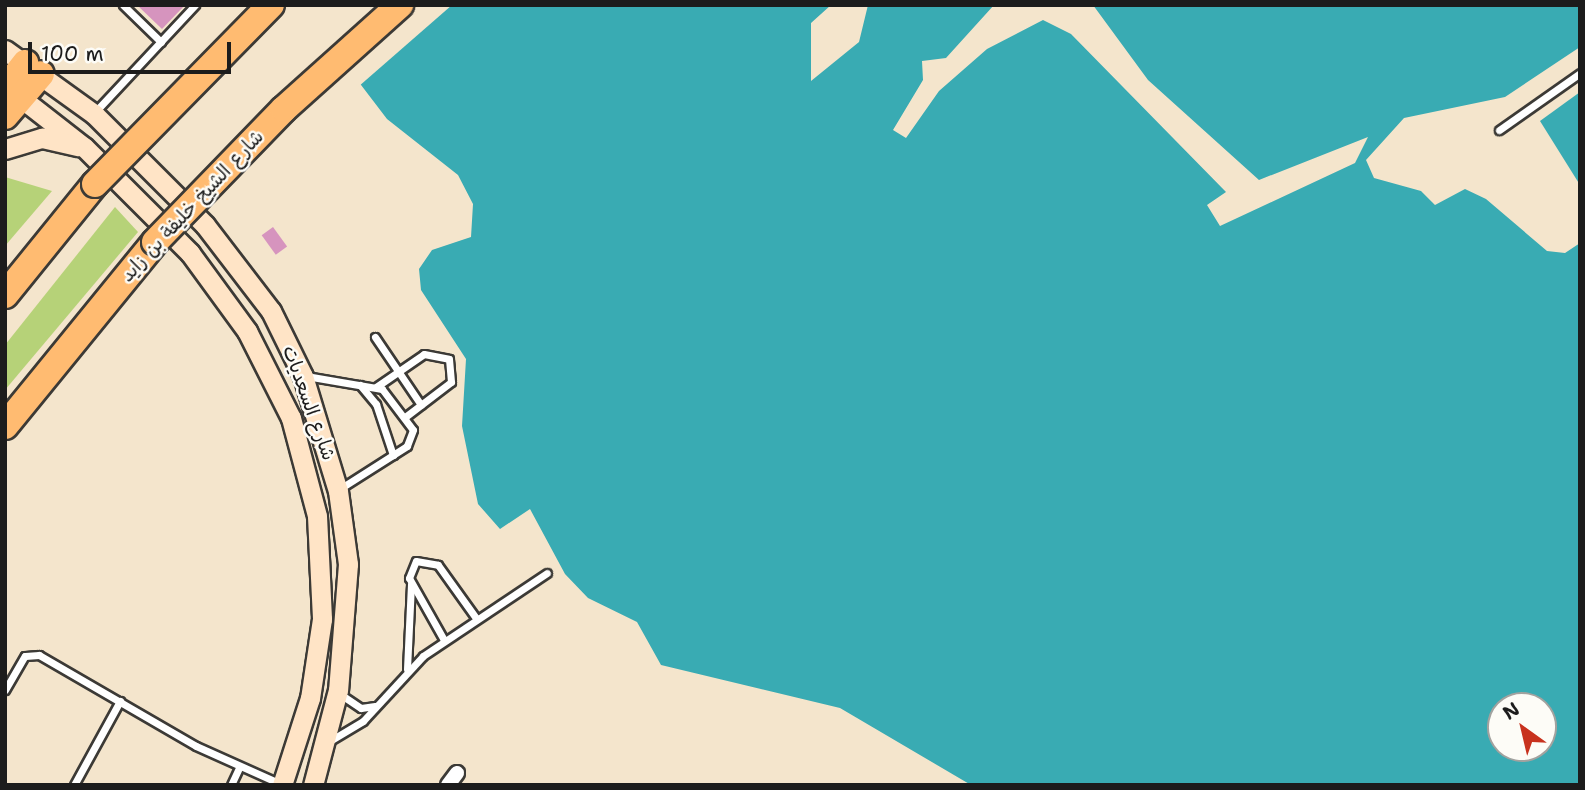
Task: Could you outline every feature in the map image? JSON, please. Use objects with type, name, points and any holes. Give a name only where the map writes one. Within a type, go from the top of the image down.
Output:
[{"type":"highway","points":[[5,295],[95,184],[271,5]]},
{"type":"highway","name":"شارع الشيخ خليفة بن زايد","points":[[5,426],[155,242],[284,109],[400,5]]},
{"type":"street","name":"شارع السعديات","points":[[15,81],[94,114],[123,141],[242,271],[303,376],[338,491],[348,564],[338,690],[313,785]]},
{"type":"street","name":"شارع السعديات","points":[[15,81],[84,146],[218,288],[260,354],[301,443],[320,540],[322,619],[310,698],[282,784]]},
{"type":"street","points":[[15,81],[56,100],[108,139],[123,141]]},
{"type":"street","points":[[5,149],[42,138],[84,146]]},
{"type":"street","points":[[448,785],[457,773]]},
{"type":"lane","points":[[123,5],[161,42]]},
{"type":"lane","points":[[94,114],[195,5]]},
{"type":"lane","points":[[1499,130],[1580,73]]},
{"type":"lane","points":[[375,337],[421,405]]},
{"type":"lane","points":[[376,387],[429,352],[450,359],[452,382],[405,417]]},
{"type":"lane","points":[[303,376],[376,387],[405,417],[412,439],[393,455],[338,491]]},
{"type":"lane","points":[[360,385],[376,404],[393,455]]},
{"type":"lane","points":[[407,669],[412,565],[433,561],[476,618]]},
{"type":"lane","points":[[326,743],[376,706],[407,669],[444,640],[547,573]]},
{"type":"lane","points":[[411,583],[444,640]]},
{"type":"lane","points":[[5,690],[32,653],[239,768],[282,784]]},
{"type":"lane","points":[[338,690],[352,705],[376,706]]},
{"type":"lane","points":[[74,785],[120,701]]},
{"type":"lane","points":[[231,785],[239,768]]},
{"type":"green space","points":[[5,177],[52,191],[5,246]]},
{"type":"green space","points":[[115,207],[138,232],[5,390],[5,345]]},
{"type":"water","points":[[300,5],[831,5],[811,23],[811,81],[859,42],[868,5],[994,5],[946,58],[922,61],[923,80],[893,130],[906,138],[939,91],[987,49],[1043,20],[1071,34],[1226,192],[1207,205],[1220,226],[1355,163],[1368,137],[1259,180],[1148,80],[1093,5],[1580,5],[1580,47],[1505,97],[1404,118],[1366,160],[1374,178],[1421,191],[1435,205],[1465,189],[1486,199],[1547,251],[1565,253],[1580,243],[1580,785],[971,785],[840,708],[661,665],[637,622],[588,598],[565,574],[530,509],[500,529],[478,504],[462,426],[466,359],[421,290],[419,269],[432,250],[471,237],[473,204],[458,175],[387,119]]},
{"type":"water","points":[[1580,92],[1580,185],[1540,121]]},
{"type":"pier","points":[[296,5],[452,5],[358,87]]},
{"type":"building","points":[[137,5],[185,5],[162,29]]},
{"type":"building","points":[[273,227],[287,246],[276,255],[262,235]]}]
